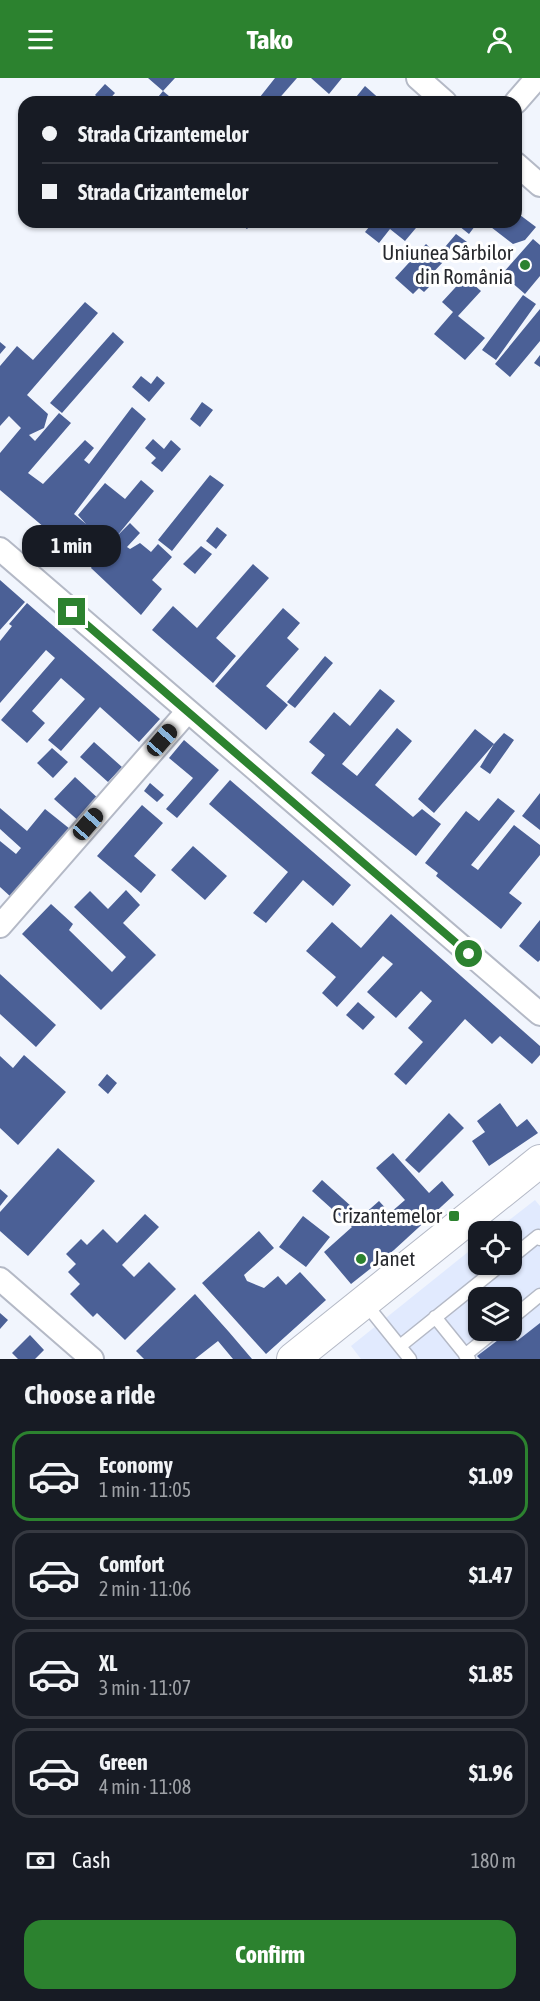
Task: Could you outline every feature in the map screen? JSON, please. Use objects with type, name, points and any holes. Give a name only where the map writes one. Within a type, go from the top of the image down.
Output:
[{"type":"main road","points":[[293,1359],[540,1161]]},
{"type":"street","points":[[418,78],[438,96]]},
{"type":"street","points":[[521,96],[537,78]]},
{"type":"street","points":[[522,169],[540,185]]},
{"type":"street","points":[[0,549],[540,1014]]},
{"type":"street","points":[[0,926],[187,712]]},
{"type":"street","points":[[0,1279],[92,1359]]},
{"type":"lane","points":[[522,1249],[538,1236],[540,1239]]},
{"type":"lane","points":[[400,1346],[488,1275]]},
{"type":"lane","points":[[522,1310],[540,1295]]},
{"type":"lane","points":[[365,1302],[411,1359]]},
{"type":"lane","points":[[435,1317],[467,1357],[484,1341]]},
{"type":"shaded area","points":[[535,1200],[540,1206],[540,1359],[361,1359],[351,1346],[468,1252],[468,1275],[522,1275],[522,1221],[508,1221]]},
{"type":"building","points":[[148,78],[175,78],[163,91]]},
{"type":"building","points":[[275,78],[297,78],[281,96],[261,96]]},
{"type":"building","points":[[311,78],[342,78],[329,94]]},
{"type":"building","points":[[105,84],[115,93],[112,96],[95,95]]},
{"type":"building","points":[[365,86],[376,96],[357,96]]},
{"type":"building","points":[[163,91],[169,96],[159,96]]},
{"type":"building","points":[[522,216],[536,227],[525,240],[513,244],[492,228],[522,228]]},
{"type":"building","points":[[368,228],[416,228],[405,241],[390,229],[379,243],[365,232]]},
{"type":"building","points":[[462,228],[474,228],[469,234]]},
{"type":"building","points":[[456,234],[467,242],[455,255],[445,247]]},
{"type":"building","name":"Uniunea Sârbilor din România","points":[[533,239],[540,245],[540,276],[525,294],[502,274]]},
{"type":"building","points":[[426,244],[444,261],[424,282],[429,287],[424,292],[419,288],[413,294],[395,278]]},
{"type":"building","points":[[465,277],[481,291],[458,316],[485,338],[465,360],[434,334],[453,312],[442,302]]},
{"type":"building","points":[[523,295],[536,304],[496,360],[482,350]]},
{"type":"building","points":[[85,302],[98,313],[27,395],[48,414],[44,428],[29,435],[35,441],[59,413],[71,423],[28,473],[43,484],[85,440],[94,448],[84,460],[89,464],[132,407],[146,419],[74,514],[86,524],[78,515],[105,483],[125,499],[141,480],[154,491],[117,536],[130,523],[140,533],[127,547],[130,549],[140,543],[151,552],[158,544],[172,557],[152,580],[162,589],[141,615],[91,568],[97,555],[86,547],[95,534],[77,555],[0,490],[0,453],[21,428],[9,416],[0,426],[0,366],[17,346],[33,360]]},
{"type":"building","points":[[540,309],[540,341],[510,377],[495,364]]},
{"type":"building","points":[[113,332],[124,342],[62,413],[50,403]]},
{"type":"building","points":[[0,342],[6,347],[0,354]]},
{"type":"building","points":[[540,355],[540,367],[534,363]]},
{"type":"building","points":[[141,376],[151,384],[157,376],[165,383],[149,402],[132,387]]},
{"type":"building","points":[[202,402],[213,410],[200,427],[190,419]]},
{"type":"building","points":[[153,439],[164,449],[171,440],[181,449],[162,472],[151,463],[156,458],[145,448]]},
{"type":"building","points":[[210,475],[224,485],[172,551],[158,540]]},
{"type":"building","points":[[217,527],[227,535],[216,549],[206,541]]},
{"type":"building","points":[[201,546],[212,554],[195,574],[183,564]]},
{"type":"building","points":[[253,564],[269,578],[216,638],[236,656],[213,683],[152,630],[173,606],[197,628]]},
{"type":"building","points":[[0,580],[25,602],[0,630]]},
{"type":"building","points":[[27,603],[160,719],[139,742],[100,707],[61,751],[48,740],[85,699],[61,678],[32,711],[45,723],[27,743],[1,720],[55,658],[46,650],[0,703],[0,641],[12,626],[9,624]]},
{"type":"building","points":[[283,608],[300,623],[287,638],[299,649],[266,686],[288,705],[266,730],[215,686]]},
{"type":"building","points":[[325,656],[333,663],[295,708],[287,702]]},
{"type":"building","points":[[380,689],[395,701],[342,764],[357,776],[397,728],[412,741],[375,785],[413,817],[422,809],[441,824],[416,856],[311,773],[325,755],[309,742],[334,712],[350,726]]},
{"type":"building","points":[[475,729],[494,744],[434,813],[418,799]]},
{"type":"building","points":[[504,733],[514,740],[490,774],[480,767],[494,744]]},
{"type":"building","points":[[184,740],[219,770],[177,818],[166,809],[193,778],[169,758]]},
{"type":"building","points":[[94,742],[122,767],[108,782],[80,757]]},
{"type":"building","points":[[52,748],[68,762],[53,778],[37,763]]},
{"type":"building","points":[[75,777],[101,801],[81,823],[54,799]]},
{"type":"building","points":[[230,780],[351,885],[333,906],[303,880],[266,923],[253,913],[288,872],[209,804]]},
{"type":"building","points":[[150,783],[164,795],[157,802],[144,791]]},
{"type":"building","points":[[540,793],[540,830],[522,816]]},
{"type":"building","points":[[498,798],[515,811],[471,865],[478,870],[514,825],[540,845],[540,855],[509,893],[522,903],[501,929],[436,876],[438,873],[425,863],[466,811],[479,821]]},
{"type":"building","points":[[142,805],[163,823],[134,856],[156,875],[141,893],[97,856]]},
{"type":"building","points":[[0,808],[27,831],[45,809],[70,829],[11,897],[0,887],[0,841],[16,854],[21,848],[0,829]]},
{"type":"building","points":[[193,846],[227,876],[205,900],[171,870]]},
{"type":"building","points":[[126,890],[140,905],[123,923],[156,955],[101,1010],[22,934],[51,904],[73,924],[69,930],[112,972],[126,957],[74,907],[90,891],[108,909]]},
{"type":"building","points":[[391,914],[540,1046],[540,1055],[532,1064],[500,1036],[492,1044],[465,1019],[406,1085],[394,1074],[423,1042],[408,1028],[432,1001],[421,991],[396,1018],[367,992],[393,964],[383,956],[337,1007],[322,993],[336,977],[306,951],[332,922],[361,948]]},
{"type":"building","points":[[540,920],[540,960],[538,962],[519,946]]},
{"type":"building","points":[[0,974],[56,1025],[36,1047],[0,1014]]},
{"type":"building","points":[[358,1002],[375,1017],[363,1030],[346,1015]]},
{"type":"building","points":[[24,1055],[66,1092],[18,1145],[0,1128],[0,1056],[13,1068]]},
{"type":"building","points":[[107,1074],[117,1083],[108,1094],[98,1085]]},
{"type":"building","points":[[500,1103],[517,1127],[527,1119],[538,1133],[489,1166],[472,1141],[485,1132],[477,1121]]},
{"type":"building","points":[[449,1113],[464,1128],[419,1173],[405,1160]]},
{"type":"building","points":[[58,1148],[95,1181],[28,1256],[0,1231],[0,1212]]},
{"type":"building","points":[[393,1153],[429,1193],[442,1181],[454,1195],[394,1250],[351,1284],[324,1252],[352,1227],[312,1191],[322,1180],[362,1216],[379,1201],[390,1213],[405,1200],[376,1168]]},
{"type":"building","points":[[0,1189],[8,1196],[0,1206]]},
{"type":"building","points":[[145,1214],[159,1227],[122,1265],[134,1277],[149,1262],[176,1289],[125,1340],[97,1313],[93,1317],[70,1294],[80,1284],[68,1272],[76,1264],[66,1254],[81,1239],[87,1245],[103,1229],[117,1243]]},
{"type":"building","points":[[303,1216],[330,1237],[306,1267],[279,1247]]},
{"type":"building","points":[[259,1231],[274,1248],[244,1275],[247,1281],[264,1288],[278,1276],[286,1285],[300,1272],[326,1300],[266,1354],[202,1283]]},
{"type":"building","points":[[195,1294],[252,1359],[233,1359],[218,1341],[195,1359],[144,1359],[136,1351]]},
{"type":"building","points":[[0,1313],[8,1320],[0,1329]]},
{"type":"building","points":[[540,1323],[540,1359],[480,1359],[477,1356],[497,1341],[522,1341],[522,1337]]},
{"type":"building","points":[[30,1335],[44,1350],[35,1359],[18,1359],[12,1353]]},
{"type":"place","name":"Uniunea Sârbilor din România","points":[[525,265]]},
{"type":"place","name":"Crizantemelor","points":[[454,1216]]},
{"type":"place","name":"Janet","points":[[361,1259]]},
{"type":"route","points":[[72,612],[469,954]]}]
